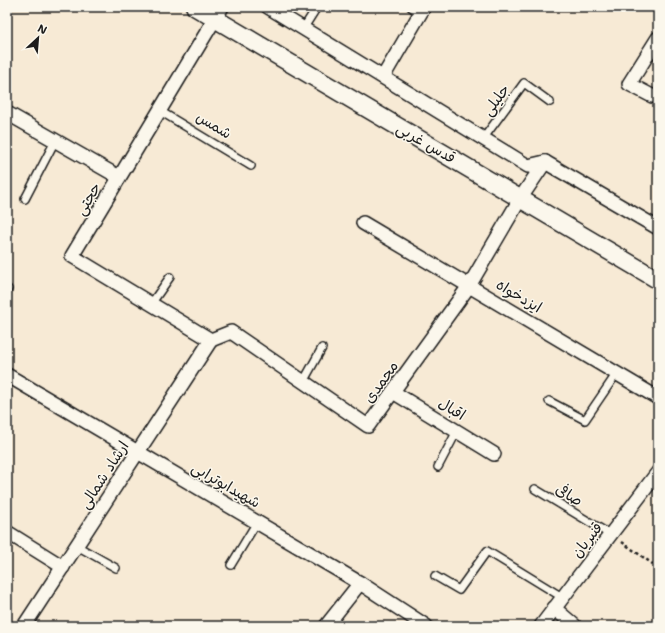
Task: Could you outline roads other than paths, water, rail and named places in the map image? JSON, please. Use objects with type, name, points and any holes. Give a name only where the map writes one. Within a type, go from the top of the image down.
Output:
[{"type":"street","name":"قدس غربی","points":[[195,7],[218,13],[520,199],[658,280]]},
{"type":"street","points":[[268,7],[528,166],[545,162],[658,228]]},
{"type":"street","points":[[383,77],[418,9]]},
{"type":"street","name":"حجتی","points":[[211,340],[72,256],[218,13]]},
{"type":"street","points":[[652,96],[629,84],[658,38]]},
{"type":"street","points":[[8,115],[120,177]]},
{"type":"street","name":"محمدی","points":[[211,340],[231,332],[368,426],[470,286],[520,199],[545,162]]},
{"type":"street","name":"ایزدخواه","points":[[363,222],[658,398]]},
{"type":"street","name":"ارشاد شمالی","points":[[24,626],[211,340]]},
{"type":"street","name":"شهیدابوترابی","points":[[7,375],[360,583],[426,626]]},
{"type":"street","name":"اقبال","points":[[393,392],[494,454]]},
{"type":"street","name":"قنبریان","points":[[541,626],[656,479]]},
{"type":"street","points":[[7,532],[63,567]]},
{"type":"street","points":[[326,626],[360,583]]},
{"type":"street","points":[[554,608],[574,626]]},
{"type":"lane","points":[[303,29],[317,7]]},
{"type":"lane","name":"جلیلی","points":[[484,139],[524,83],[550,102]]},
{"type":"lane","name":"شمس","points":[[160,111],[251,166]]},
{"type":"lane","points":[[25,199],[55,141]]},
{"type":"lane","points":[[151,304],[170,277]]},
{"type":"lane","points":[[303,382],[322,348]]},
{"type":"lane","points":[[549,401],[585,420],[617,373]]},
{"type":"lane","points":[[438,467],[457,431]]},
{"type":"lane","name":"صافی","points":[[535,490],[611,535]]},
{"type":"lane","points":[[231,565],[257,522]]},
{"type":"lane","points":[[77,546],[116,568]]},
{"type":"lane","points":[[435,576],[459,590],[487,550],[562,598]]}]
